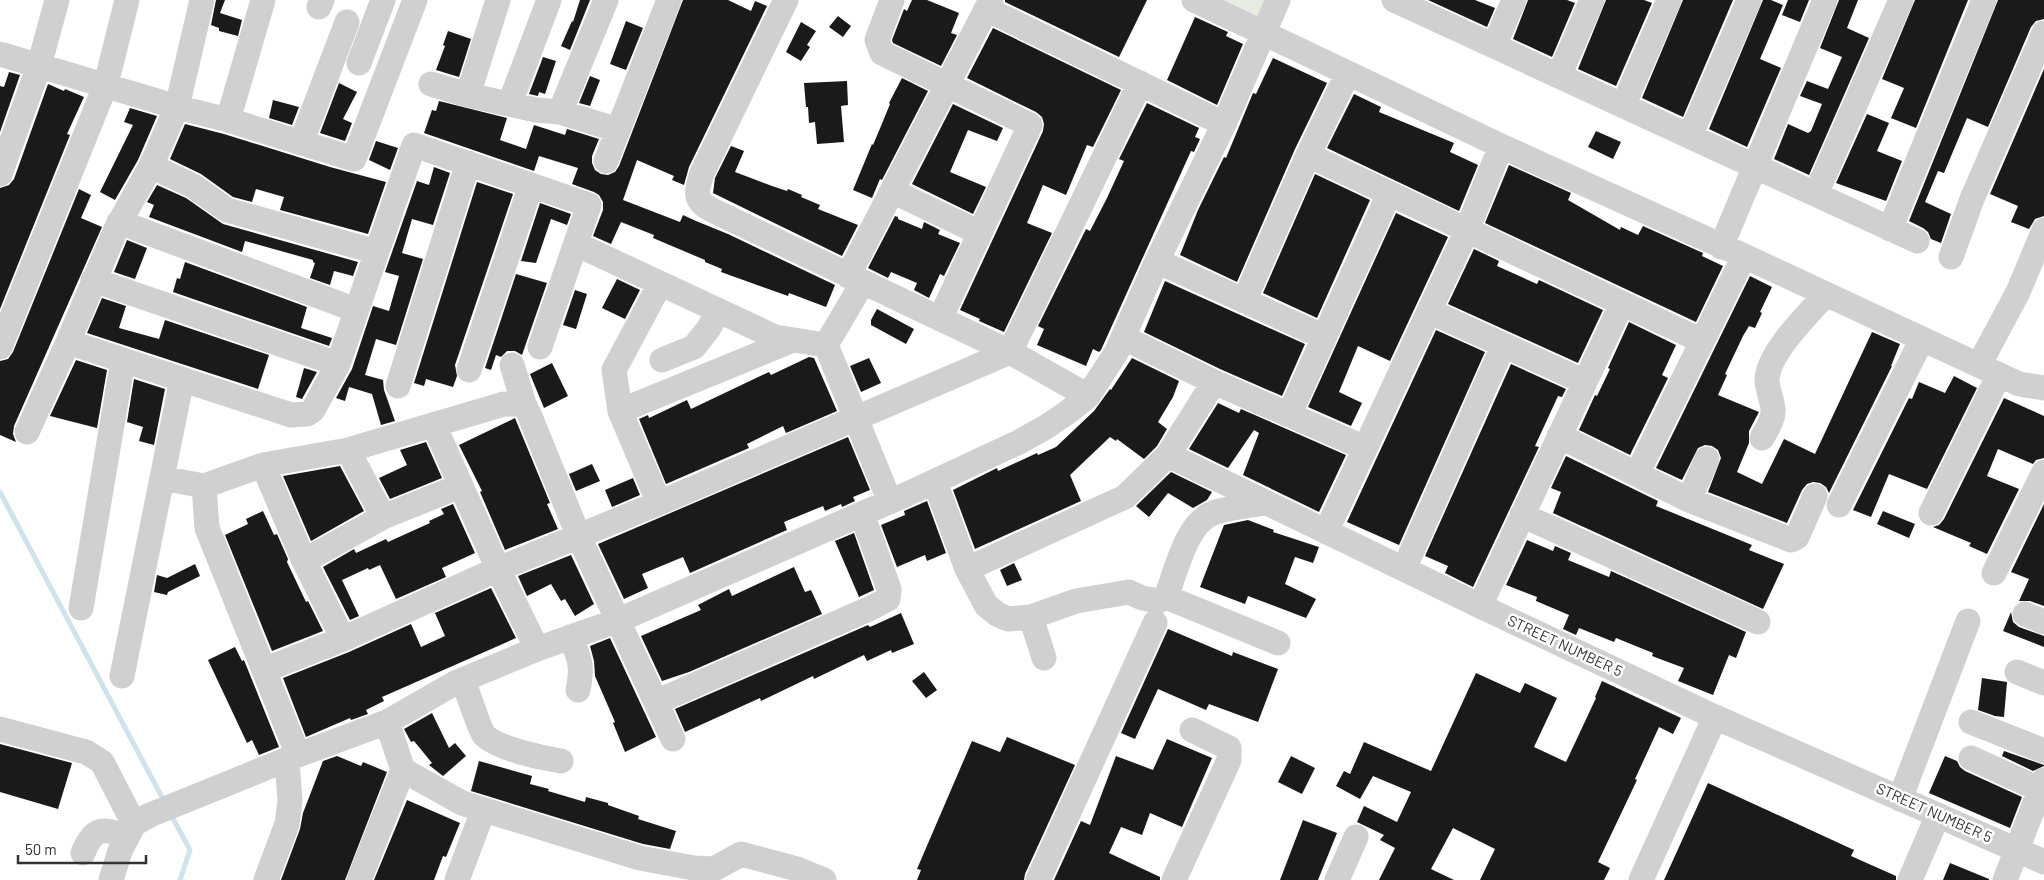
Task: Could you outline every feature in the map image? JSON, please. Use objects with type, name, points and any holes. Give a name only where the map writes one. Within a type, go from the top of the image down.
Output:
[{"type":"street","points":[[0,174],[39,66],[57,0]]},
{"type":"street","points":[[0,347],[106,84],[127,0]]},
{"type":"street","points":[[27,432],[119,222],[151,166],[177,107],[202,0]]},
{"type":"street","points":[[228,120],[263,0]]},
{"type":"street","points":[[359,63],[382,0]]},
{"type":"street","points":[[0,54],[106,84],[177,107],[228,120],[354,159],[415,0]]},
{"type":"street","points":[[468,95],[498,0]]},
{"type":"street","points":[[510,104],[549,0]]},
{"type":"street","points":[[560,112],[606,0]]},
{"type":"street","points":[[606,161],[668,0]]},
{"type":"street","points":[[892,0],[877,40],[882,53],[1030,125],[940,319]]},
{"type":"street","points":[[1194,0],[1264,32],[1347,75],[2019,384],[2044,388]]},
{"type":"street","points":[[83,854],[88,841],[94,833],[137,826],[198,797],[292,757],[387,722],[463,680],[537,649],[619,620],[935,482],[1046,427],[1088,396],[1116,353],[1157,261],[1224,124],[1278,0]]},
{"type":"street","points":[[1394,0],[1436,9],[1494,46],[1917,241]]},
{"type":"street","points":[[1494,46],[1514,0]]},
{"type":"street","points":[[1559,76],[1592,0]]},
{"type":"street","points":[[1624,106],[1669,0]]},
{"type":"street","points":[[1690,136],[1749,0]]},
{"type":"street","points":[[1721,247],[1825,0]]},
{"type":"street","points":[[1816,194],[1901,0]]},
{"type":"street","points":[[1890,228],[1984,0]]},
{"type":"street","points":[[781,2],[702,173],[698,198],[705,206],[716,212],[1010,352],[1088,396]]},
{"type":"street","points":[[890,502],[826,345],[892,191],[988,4],[1140,83],[1224,124]]},
{"type":"street","points":[[301,143],[347,22]]},
{"type":"street","points":[[1951,257],[1972,199],[2044,33]]},
{"type":"street","points":[[1244,301],[1308,155],[1347,75]]},
{"type":"street","points":[[264,670],[343,639],[498,569],[579,537],[1010,352],[1140,83]]},
{"type":"street","points":[[431,84],[468,95],[536,110],[560,112],[618,130]]},
{"type":"street","points":[[68,342],[291,415],[307,414],[313,410],[338,364],[414,145],[590,205],[540,347]]},
{"type":"street","points":[[1326,532],[1467,230],[1501,146]]},
{"type":"street","points":[[1308,155],[1702,341]]},
{"type":"street","points":[[398,386],[468,163]]},
{"type":"street","points":[[151,166],[193,186],[227,210],[377,252]]},
{"type":"street","points":[[469,370],[531,185]]},
{"type":"street","points":[[892,191],[980,233]]},
{"type":"street","points":[[1289,415],[1390,194]]},
{"type":"street","points":[[119,222],[356,310]]},
{"type":"street","points":[[1931,513],[2044,230]]},
{"type":"street","points":[[576,244],[775,337],[826,345]]},
{"type":"street","points":[[1637,474],[1744,256]]},
{"type":"street","points":[[1157,261],[1324,337]]},
{"type":"street","points":[[93,280],[338,364]]},
{"type":"street","points":[[659,503],[620,411],[614,370],[660,284]]},
{"type":"street","points":[[1762,438],[1771,420],[1773,409],[1767,378],[1771,362],[1777,351],[1826,294]]},
{"type":"street","points":[[1480,606],[1622,303]]},
{"type":"street","points":[[662,360],[694,347],[709,328],[718,311]]},
{"type":"street","points":[[1429,311],[1585,382]]},
{"type":"street","points":[[1124,338],[1214,382],[1365,448]]},
{"type":"street","points":[[1839,506],[1922,339]]},
{"type":"street","points":[[620,411],[793,340]]},
{"type":"street","points":[[1404,569],[1503,346]]},
{"type":"street","points":[[81,608],[123,360]]},
{"type":"street","points":[[512,365],[524,404],[579,537],[673,739]]},
{"type":"street","points":[[122,676],[182,379]]},
{"type":"street","points":[[967,569],[1124,497],[1168,455],[1214,382]]},
{"type":"street","points":[[162,478],[204,486],[263,465],[348,450],[504,404],[524,404]]},
{"type":"street","points":[[434,426],[498,569],[537,649]]},
{"type":"street","points":[[1559,436],[1689,500],[1791,540],[1797,537],[1815,496]]},
{"type":"street","points":[[348,450],[383,517]]},
{"type":"street","name":"STREET NUMBER 5","points":[[1168,455],[1480,606],[1715,716],[2044,862]]},
{"type":"street","points":[[1689,500],[1706,459]]},
{"type":"street","points":[[263,465],[304,561],[343,639]]},
{"type":"street","points":[[1994,573],[2044,472]]},
{"type":"street","points":[[935,482],[967,569],[986,605],[997,614],[1008,619],[1031,617],[1076,601],[1129,592],[1142,598],[1158,601],[1166,597],[1191,531],[1200,520],[1214,513],[1266,503]]},
{"type":"street","points":[[204,486],[207,528],[264,670],[292,757],[287,824],[266,880]]},
{"type":"street","points":[[304,561],[383,517],[460,486]]},
{"type":"street","points":[[656,702],[888,599],[889,589],[862,514]]},
{"type":"street","points":[[1522,515],[1758,622]]},
{"type":"street","points":[[1166,597],[1278,643]]},
{"type":"street","points":[[1031,617],[1044,658]]},
{"type":"street","points":[[1900,799],[1968,621]]},
{"type":"street","points":[[1038,880],[1155,623]]},
{"type":"street","points":[[570,637],[580,660],[578,690]]},
{"type":"street","points":[[2017,672],[2044,683]]},
{"type":"street","points":[[463,680],[484,734],[509,748],[535,756],[562,761]]},
{"type":"street","points":[[1641,880],[1715,716]]},
{"type":"street","points":[[387,722],[404,770],[462,803],[483,811],[640,858],[718,874],[742,854],[797,869],[824,880]]},
{"type":"street","points":[[1971,722],[2044,751]]},
{"type":"street","points":[[0,728],[86,752],[102,762],[137,826]]},
{"type":"street","points":[[1174,880],[1229,760],[1229,748],[1192,730]]},
{"type":"street","points":[[1971,758],[2042,785],[2005,880]]},
{"type":"street","points":[[359,880],[404,770]]},
{"type":"street","points":[[457,880],[483,811]]},
{"type":"street","points":[[1910,880],[1938,815]]},
{"type":"street","points":[[112,880],[120,851],[137,826]]},
{"type":"street","points":[[1337,880],[1356,837]]},
{"type":"shaded area","points":[[1211,0],[1273,0],[1262,24]]},
{"type":"building","points":[[216,0],[225,0],[220,13],[242,20],[238,36],[219,31],[219,28],[211,25]]},
{"type":"building","points":[[580,0],[590,0],[570,50],[561,46],[573,22]]},
{"type":"building","points":[[683,0],[728,0],[751,11],[755,1],[767,6],[689,167],[684,185],[672,180],[674,176],[637,160],[623,200],[680,222],[683,215],[728,234],[835,285],[826,307],[789,293],[788,296],[721,272],[722,269],[705,262],[705,260],[653,238],[654,235],[621,222],[611,244],[593,236],[603,210],[603,202],[599,195],[594,192],[572,184],[578,168],[539,156],[534,171],[424,133],[432,110],[436,111],[439,101],[507,118],[500,140],[526,149],[534,125],[565,135],[567,129],[599,139],[592,156],[595,170],[601,174],[608,175],[615,172],[619,166]]},
{"type":"building","points":[[912,0],[927,0],[959,13],[951,33],[957,35],[941,66],[893,43],[892,40],[904,9],[907,11]]},
{"type":"building","points":[[1005,0],[1147,0],[1119,57],[1005,2]]},
{"type":"building","points":[[1428,0],[1475,0],[1495,8],[1487,27]]},
{"type":"building","points":[[1528,0],[1567,0],[1575,3],[1552,57],[1513,39]]},
{"type":"building","points":[[1606,0],[1644,0],[1652,3],[1616,86],[1578,69]]},
{"type":"building","points":[[1683,0],[1733,0],[1683,117],[1642,98]]},
{"type":"building","points":[[1763,0],[1771,0],[1783,5],[1760,59],[1781,68],[1747,147],[1709,129]]},
{"type":"building","points":[[1788,0],[1809,0],[1800,22],[1782,15]]},
{"type":"building","points":[[1839,0],[1858,0],[1847,28],[1869,38],[1809,175],[1774,159],[1788,124],[1808,133],[1811,131],[1822,104],[1800,96],[1807,81],[1828,89],[1842,57],[1820,48]]},
{"type":"building","points":[[1915,0],[1968,0],[1916,128],[1891,118],[1904,88],[1882,79]]},
{"type":"building","points":[[1998,0],[2044,0],[2044,19],[2036,21],[2031,27],[1988,127],[1967,118],[1944,173],[1938,171],[1925,202],[1951,214],[1941,243],[1931,239],[1928,232],[1909,221]]},
{"type":"building","points":[[838,16],[851,26],[843,37],[829,27]]},
{"type":"building","points":[[1195,17],[1228,32],[1226,36],[1243,44],[1217,105],[1167,80]]},
{"type":"building","points":[[626,21],[643,28],[626,70],[610,64]]},
{"type":"building","points":[[801,22],[816,31],[807,45],[810,47],[801,61],[786,52]]},
{"type":"building","points":[[993,28],[1121,90],[1093,147],[1087,145],[1066,195],[1043,185],[1027,223],[1052,233],[1004,332],[960,310],[1043,131],[1044,124],[1042,117],[1036,112],[967,78]]},
{"type":"building","points":[[448,31],[471,39],[459,77],[436,70],[445,46],[443,45]]},
{"type":"building","points":[[543,57],[556,61],[545,94],[539,92],[538,96],[529,94]]},
{"type":"building","points":[[1273,58],[1327,83],[1295,149],[1237,282],[1180,255],[1198,210],[1224,157],[1226,158],[1253,93],[1256,94]]},
{"type":"building","points":[[2044,69],[2044,216],[2035,219],[2029,229],[2011,222],[2018,206],[1990,194]]},
{"type":"building","points":[[9,72],[20,75],[0,132],[0,86],[4,87]]},
{"type":"building","points":[[590,76],[600,80],[590,106],[579,103]]},
{"type":"building","points":[[902,78],[928,91],[882,180],[880,179],[872,198],[853,190],[889,103]]},
{"type":"building","points":[[847,81],[848,105],[841,106],[844,142],[817,144],[815,122],[809,123],[804,83]]},
{"type":"building","points":[[339,83],[357,92],[343,119],[352,123],[345,141],[320,133]]},
{"type":"building","points":[[48,84],[84,97],[67,134],[70,135],[0,309],[0,188],[9,185],[14,179]]},
{"type":"building","points":[[1354,94],[1381,107],[1379,112],[1454,143],[1450,152],[1478,165],[1459,211],[1327,148]]},
{"type":"building","points":[[273,100],[299,107],[292,125],[269,118]]},
{"type":"building","points":[[1147,103],[1199,128],[1195,137],[1200,139],[1194,152],[1191,151],[1101,350],[1099,352],[1093,349],[1086,366],[1037,345],[1044,329],[1038,326],[1086,229],[1090,231],[1107,198],[1124,161],[1119,159]]},
{"type":"building","points":[[953,104],[1003,128],[997,141],[968,130],[950,172],[986,187],[973,214],[912,184]]},
{"type":"building","points":[[130,108],[157,116],[138,160],[115,200],[100,192],[133,125],[124,122]]},
{"type":"building","points":[[1867,114],[1889,123],[1877,151],[1902,161],[1886,201],[1836,183]]},
{"type":"building","points":[[185,124],[386,182],[368,234],[280,210],[284,197],[256,189],[252,202],[233,197],[201,174],[170,159]]},
{"type":"building","points":[[1596,131],[1621,142],[1613,159],[1588,147]]},
{"type":"building","points":[[376,141],[398,148],[390,170],[369,160]]},
{"type":"building","points":[[731,146],[744,151],[735,172],[802,195],[801,197],[820,205],[818,209],[858,225],[842,256],[713,193],[715,178]]},
{"type":"building","points":[[1509,165],[1571,193],[1568,200],[1620,230],[1621,227],[1638,235],[1643,226],[1703,253],[1702,256],[1723,266],[1696,322],[1485,223]]},
{"type":"building","points":[[434,167],[450,173],[433,225],[412,219],[402,253],[423,259],[396,345],[376,339],[365,375],[383,380],[384,390],[395,421],[381,425],[372,394],[349,387],[345,401],[336,398],[352,369],[373,306],[389,311],[399,276],[385,272],[417,181],[429,185]]},
{"type":"building","points":[[1315,174],[1370,200],[1317,318],[1263,293]]},
{"type":"building","points":[[477,182],[513,194],[455,365],[457,376],[453,387],[426,379],[424,386],[414,383]]},
{"type":"building","points":[[157,185],[186,198],[223,224],[358,262],[353,276],[334,271],[330,285],[310,278],[315,263],[313,260],[245,241],[242,252],[149,217],[154,205],[147,202]]},
{"type":"building","points":[[79,189],[91,195],[81,218],[102,227],[14,426],[13,434],[16,442],[0,435],[0,361],[8,359],[13,352]]},
{"type":"building","points":[[540,203],[571,214],[567,225],[551,219],[536,263],[521,261]]},
{"type":"building","points":[[1396,213],[1448,237],[1390,361],[1358,346],[1339,392],[1362,403],[1351,426],[1308,407]]},
{"type":"building","points":[[895,216],[922,229],[924,222],[940,230],[938,234],[960,243],[944,276],[940,274],[929,298],[914,290],[917,283],[891,272],[888,278],[868,268]]},
{"type":"building","points":[[127,240],[147,248],[135,279],[114,272]]},
{"type":"building","points":[[1474,249],[1499,261],[1497,266],[1537,284],[1539,280],[1603,310],[1578,363],[1448,304]]},
{"type":"building","points":[[185,262],[307,307],[301,328],[332,338],[329,346],[173,292],[177,278],[180,279]]},
{"type":"building","points":[[516,274],[547,283],[522,355],[515,351],[507,351],[501,357],[496,355],[491,370],[485,368]]},
{"type":"building","points":[[1750,276],[1772,287],[1760,312],[1762,313],[1755,328],[1749,326],[1743,336],[1725,374],[1727,375],[1718,395],[1759,412],[1749,431],[1749,443],[1737,472],[1762,484],[1784,439],[1815,454],[1872,332],[1900,344],[1892,366],[1829,493],[1826,487],[1820,483],[1813,482],[1807,484],[1802,490],[1787,523],[1708,492],[1721,458],[1718,450],[1712,446],[1705,445],[1698,448],[1682,480],[1656,468]]},
{"type":"building","points":[[617,279],[640,290],[625,319],[602,308]]},
{"type":"building","points":[[1165,281],[1305,344],[1282,396],[1220,369],[1144,332]]},
{"type":"building","points":[[575,290],[587,294],[576,329],[563,325]]},
{"type":"building","points":[[102,298],[126,306],[119,328],[159,339],[165,320],[269,355],[258,389],[87,333]]},
{"type":"building","points":[[877,309],[914,329],[906,344],[871,325],[871,320]]},
{"type":"building","points":[[1629,322],[1676,345],[1662,375],[1668,378],[1630,455],[1579,430],[1595,395],[1597,396],[1610,369],[1608,368]]},
{"type":"building","points":[[1436,330],[1485,352],[1399,545],[1347,522]]},
{"type":"building","points":[[809,357],[814,358],[837,411],[786,433],[783,426],[747,444],[749,448],[666,484],[639,419],[648,415],[649,418],[687,400],[691,409],[769,372],[771,375]]},
{"type":"building","points":[[869,358],[881,383],[861,392],[850,366]]},
{"type":"building","points":[[1132,358],[1179,381],[1173,397],[1158,422],[1167,429],[1157,446],[1144,459],[1117,439],[1116,441],[1110,437],[1070,475],[1081,501],[975,549],[953,490],[997,468],[998,471],[1037,453],[1038,455],[1056,447],[1094,411],[1111,390]]},
{"type":"building","points":[[76,360],[107,370],[97,428],[50,416]]},
{"type":"building","points":[[552,363],[568,396],[544,408],[530,374]]},
{"type":"building","points":[[1511,364],[1566,389],[1562,397],[1558,396],[1535,446],[1539,447],[1473,587],[1445,573],[1448,566],[1425,556]]},
{"type":"building","points":[[304,368],[317,372],[302,399],[296,397]]},
{"type":"building","points":[[1954,376],[1977,388],[1927,489],[1889,474],[1871,517],[1853,510],[1909,398],[1912,399],[1919,382],[1945,393]]},
{"type":"building","points":[[134,379],[165,389],[154,445],[139,441],[143,427],[127,422]]},
{"type":"building","points":[[2004,398],[2044,416],[2044,458],[2036,460],[2033,464],[1998,449],[1987,476],[2019,489],[1987,554],[1969,546],[1971,543],[1933,527],[1939,525],[1944,519]]},
{"type":"building","points":[[1218,403],[1239,413],[1241,409],[1346,455],[1319,512],[1243,475],[1259,433],[1254,430],[1228,468],[1189,449]]},
{"type":"building","points":[[515,418],[550,503],[547,504],[558,529],[505,550],[480,492],[482,491],[459,445]]},
{"type":"building","points":[[848,437],[870,490],[853,497],[855,501],[842,507],[841,504],[825,511],[823,506],[784,522],[787,530],[690,573],[683,557],[642,574],[648,588],[624,599],[598,544]]},
{"type":"building","points":[[426,442],[442,478],[390,499],[379,478],[407,465],[400,450]]},
{"type":"building","points":[[1566,456],[1658,501],[1656,506],[1752,545],[1749,550],[1784,564],[1763,609],[1553,513],[1561,492],[1551,488]]},
{"type":"building","points":[[592,464],[600,481],[576,491],[569,474]]},
{"type":"building","points":[[340,466],[364,511],[311,541],[283,476]]},
{"type":"building","points":[[1171,472],[1212,492],[1207,500],[1193,508],[1168,493],[1149,517],[1136,506]]},
{"type":"building","points":[[633,478],[640,495],[612,507],[605,490]]},
{"type":"building","points":[[927,501],[946,553],[927,561],[925,555],[897,567],[881,525],[905,515],[904,511]]},
{"type":"building","points":[[453,504],[475,553],[442,568],[446,577],[396,599],[380,565],[369,570],[368,568],[342,580],[359,616],[350,620],[323,567],[354,549],[356,553],[386,539],[388,542],[430,523],[429,521],[444,514],[441,509]]},
{"type":"building","points":[[2044,504],[2044,606],[2030,601],[2019,601],[2029,579],[2011,572]]},
{"type":"building","points":[[263,511],[274,535],[277,534],[288,559],[287,562],[306,602],[308,601],[323,631],[272,651],[225,535],[248,524],[246,519]]},
{"type":"building","points":[[1883,511],[1915,524],[1909,538],[1877,524]]},
{"type":"building","points":[[1248,520],[1274,530],[1273,532],[1319,547],[1313,563],[1295,557],[1285,584],[1316,599],[1306,618],[1248,596],[1245,604],[1200,587],[1224,525]]},
{"type":"building","points":[[854,533],[874,590],[859,597],[835,541]]},
{"type":"building","points":[[1527,540],[1553,551],[1555,546],[1571,553],[1568,560],[1609,577],[1611,571],[1746,632],[1736,658],[1729,655],[1713,695],[1678,681],[1684,668],[1652,656],[1653,653],[1616,638],[1614,642],[1579,628],[1576,635],[1563,629],[1569,615],[1536,601],[1537,597],[1506,585]]},
{"type":"building","points":[[571,555],[594,604],[575,616],[565,599],[561,601],[551,584],[527,596],[518,576]]},
{"type":"building","points":[[1014,563],[1022,580],[1007,586],[1000,570]]},
{"type":"building","points":[[195,564],[200,576],[168,592],[167,595],[154,592],[157,575],[167,578]]},
{"type":"building","points":[[794,567],[805,592],[811,590],[822,614],[689,672],[662,681],[641,636],[701,610],[698,605],[729,589],[732,596]]},
{"type":"building","points":[[491,588],[516,638],[382,697],[384,701],[366,710],[368,714],[351,720],[350,718],[306,737],[283,678],[349,652],[411,624],[421,647],[445,636],[435,613]]},
{"type":"building","points":[[2011,612],[2013,622],[2019,627],[2044,636],[2044,647],[2003,631]]},
{"type":"building","points":[[901,613],[914,644],[892,653],[891,650],[867,661],[864,655],[814,679],[813,676],[761,701],[760,698],[685,732],[675,709],[868,625],[870,627]]},
{"type":"building","points":[[1168,629],[1232,656],[1233,652],[1278,669],[1258,722],[1209,704],[1206,710],[1158,689],[1135,739],[1121,733]]},
{"type":"building","points":[[610,638],[656,737],[625,752],[613,723],[615,722],[595,676],[590,646]]},
{"type":"building","points":[[235,647],[242,661],[244,660],[279,747],[259,755],[252,740],[247,743],[208,660]]},
{"type":"building","points":[[924,672],[937,690],[926,698],[912,681]]},
{"type":"building","points":[[1476,673],[1520,693],[1525,683],[1557,698],[1534,747],[1566,762],[1602,681],[1681,718],[1673,734],[1659,727],[1635,779],[1637,780],[1598,862],[1610,868],[1604,880],[1480,880],[1495,849],[1453,828],[1431,869],[1454,880],[1379,880],[1395,848],[1380,840],[1384,835],[1357,822],[1364,806],[1397,822],[1411,792],[1373,776],[1360,799],[1336,786],[1344,771],[1350,774],[1364,742],[1431,771]]},
{"type":"building","points":[[1982,678],[2007,682],[2004,717],[1978,710]]},
{"type":"building","points":[[432,713],[449,748],[455,743],[466,756],[443,776],[429,765],[432,763],[414,741],[411,742],[404,729]]},
{"type":"building","points":[[1007,737],[1075,765],[1025,874],[1024,880],[917,880],[921,870],[917,869],[972,741],[1000,752]]},
{"type":"building","points":[[1167,739],[1212,758],[1182,827],[1150,813],[1142,835],[1121,827],[1109,853],[1160,877],[1160,880],[1054,880],[1081,821],[1090,825],[1116,756],[1153,770]]},
{"type":"building","points":[[0,744],[72,763],[58,809],[0,792]]},
{"type":"building","points":[[2004,751],[2044,766],[2033,771],[2002,756]]},
{"type":"building","points":[[337,756],[361,766],[363,762],[387,772],[345,880],[281,880],[300,829],[303,813],[323,761]]},
{"type":"building","points":[[1291,756],[1315,768],[1302,794],[1278,782]]},
{"type":"building","points":[[1945,756],[1957,761],[1965,771],[2022,797],[2010,828],[1929,793]]},
{"type":"building","points":[[479,761],[532,776],[530,784],[549,789],[548,791],[585,802],[586,797],[608,803],[608,805],[639,816],[638,819],[676,831],[670,849],[643,844],[471,791]]},
{"type":"building","points":[[1708,783],[1854,850],[1851,856],[1896,876],[1896,880],[1664,880]]},
{"type":"building","points":[[407,800],[460,823],[446,857],[443,856],[434,880],[374,880]]},
{"type":"building","points":[[1303,820],[1337,833],[1318,880],[1280,880]]},
{"type":"building","points":[[1950,863],[1989,879],[1989,880],[1943,880]]},
{"type":"waterway","points":[[0,492],[164,801]]},
{"type":"waterway","points":[[170,813],[190,850],[180,880]]}]
